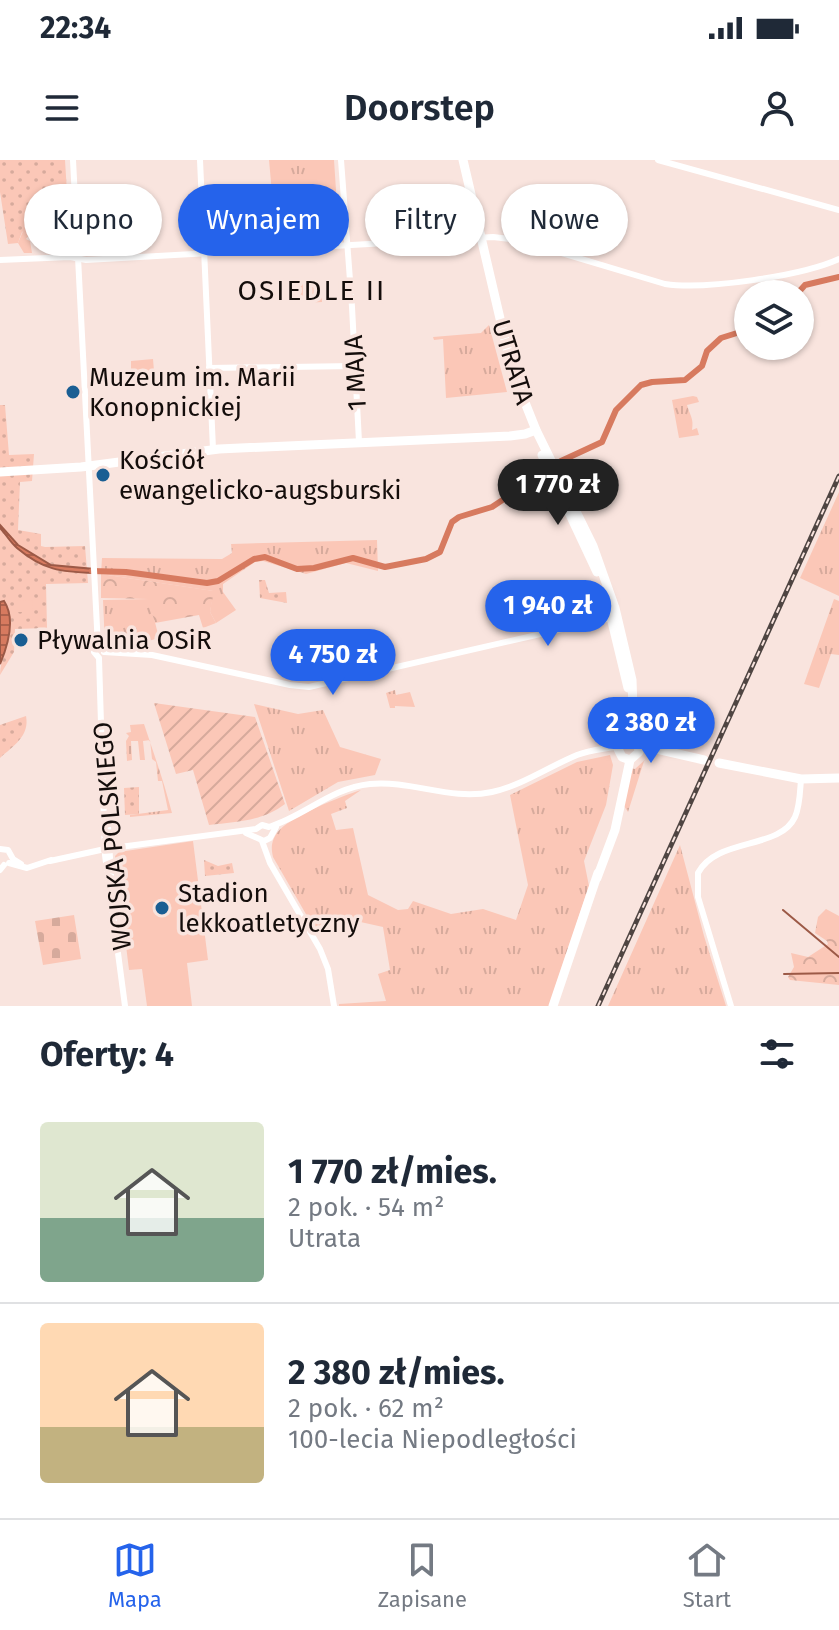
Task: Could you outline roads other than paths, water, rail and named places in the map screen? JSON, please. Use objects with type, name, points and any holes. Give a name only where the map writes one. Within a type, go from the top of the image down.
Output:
[{"type":"main road","name":"UTRATA","points":[[460,160],[466,184]]},
{"type":"main road","name":"UTRATA","points":[[484,256],[507,354],[534,431],[597,555],[615,617],[628,688],[629,749],[616,826],[553,1006]]},
{"type":"main road","points":[[0,472],[89,466],[213,449],[510,436],[534,431]]},
{"type":"main road","points":[[629,749],[704,760]]},
{"type":"main road","points":[[719,763],[801,779],[839,778]]},
{"type":"street","points":[[73,160],[100,652],[99,686]]},
{"type":"street","points":[[200,160],[201,184]]},
{"type":"street","name":"1 MAJA","points":[[341,160],[343,184]]},
{"type":"street","points":[[658,160],[839,210]]},
{"type":"street","points":[[485,239],[518,240],[665,284],[686,287],[802,270],[839,259]]},
{"type":"street","points":[[0,260],[178,254]]},
{"type":"street","points":[[203,256],[213,449]]},
{"type":"street","name":"1 MAJA","points":[[348,256],[359,442]]},
{"type":"street","points":[[209,368],[355,366]]},
{"type":"street","points":[[100,652],[152,655],[309,687],[615,617]]},
{"type":"street","name":"WOJSKA POLSKIEGO","points":[[99,686],[107,847],[125,1006]]},
{"type":"street","name":"WOJSKA POLSKIEGO","points":[[99,686],[107,847]]},
{"type":"street","points":[[334,1006],[326,961],[270,863],[265,840],[270,829],[328,796],[353,787],[393,783],[451,794],[480,794],[518,784],[581,753],[629,749]]},
{"type":"street","points":[[731,1006],[698,897],[698,873],[714,856],[788,826],[795,817],[801,779]]},
{"type":"street","points":[[256,832],[262,825],[270,829]]},
{"type":"street","points":[[1,848],[10,852],[5,864],[32,867],[107,847],[243,832],[256,832],[265,840]]},
{"type":"waterway","points":[[814,283],[839,277]]},
{"type":"waterway","points":[[92,571],[126,572],[207,583],[218,581],[254,559],[265,557],[297,569],[353,558],[385,567],[426,559],[440,552],[452,522],[492,507],[561,461],[602,442],[616,410],[641,385],[685,380],[702,366],[707,351],[721,338],[734,334]]},
{"type":"waterway","points":[[783,910],[839,957]]},
{"type":"waterway","points":[[784,974],[839,973]]},
{"type":"railway","points":[[598,1006],[839,476]]},
{"type":"place","name":"Muzeum im. Marii Konopnickiej","points":[[73,392]]},
{"type":"place","name":"Kościół ewangelicko-augsburski","points":[[103,475]]},
{"type":"place","name":"Pływalnia OSiR","points":[[21,640]]},
{"type":"place","name":"Stadion lekkoatletyczny","points":[[162,908]]},
{"type":"district","name":"OSIEDLE II","points":[[312,290]]}]
